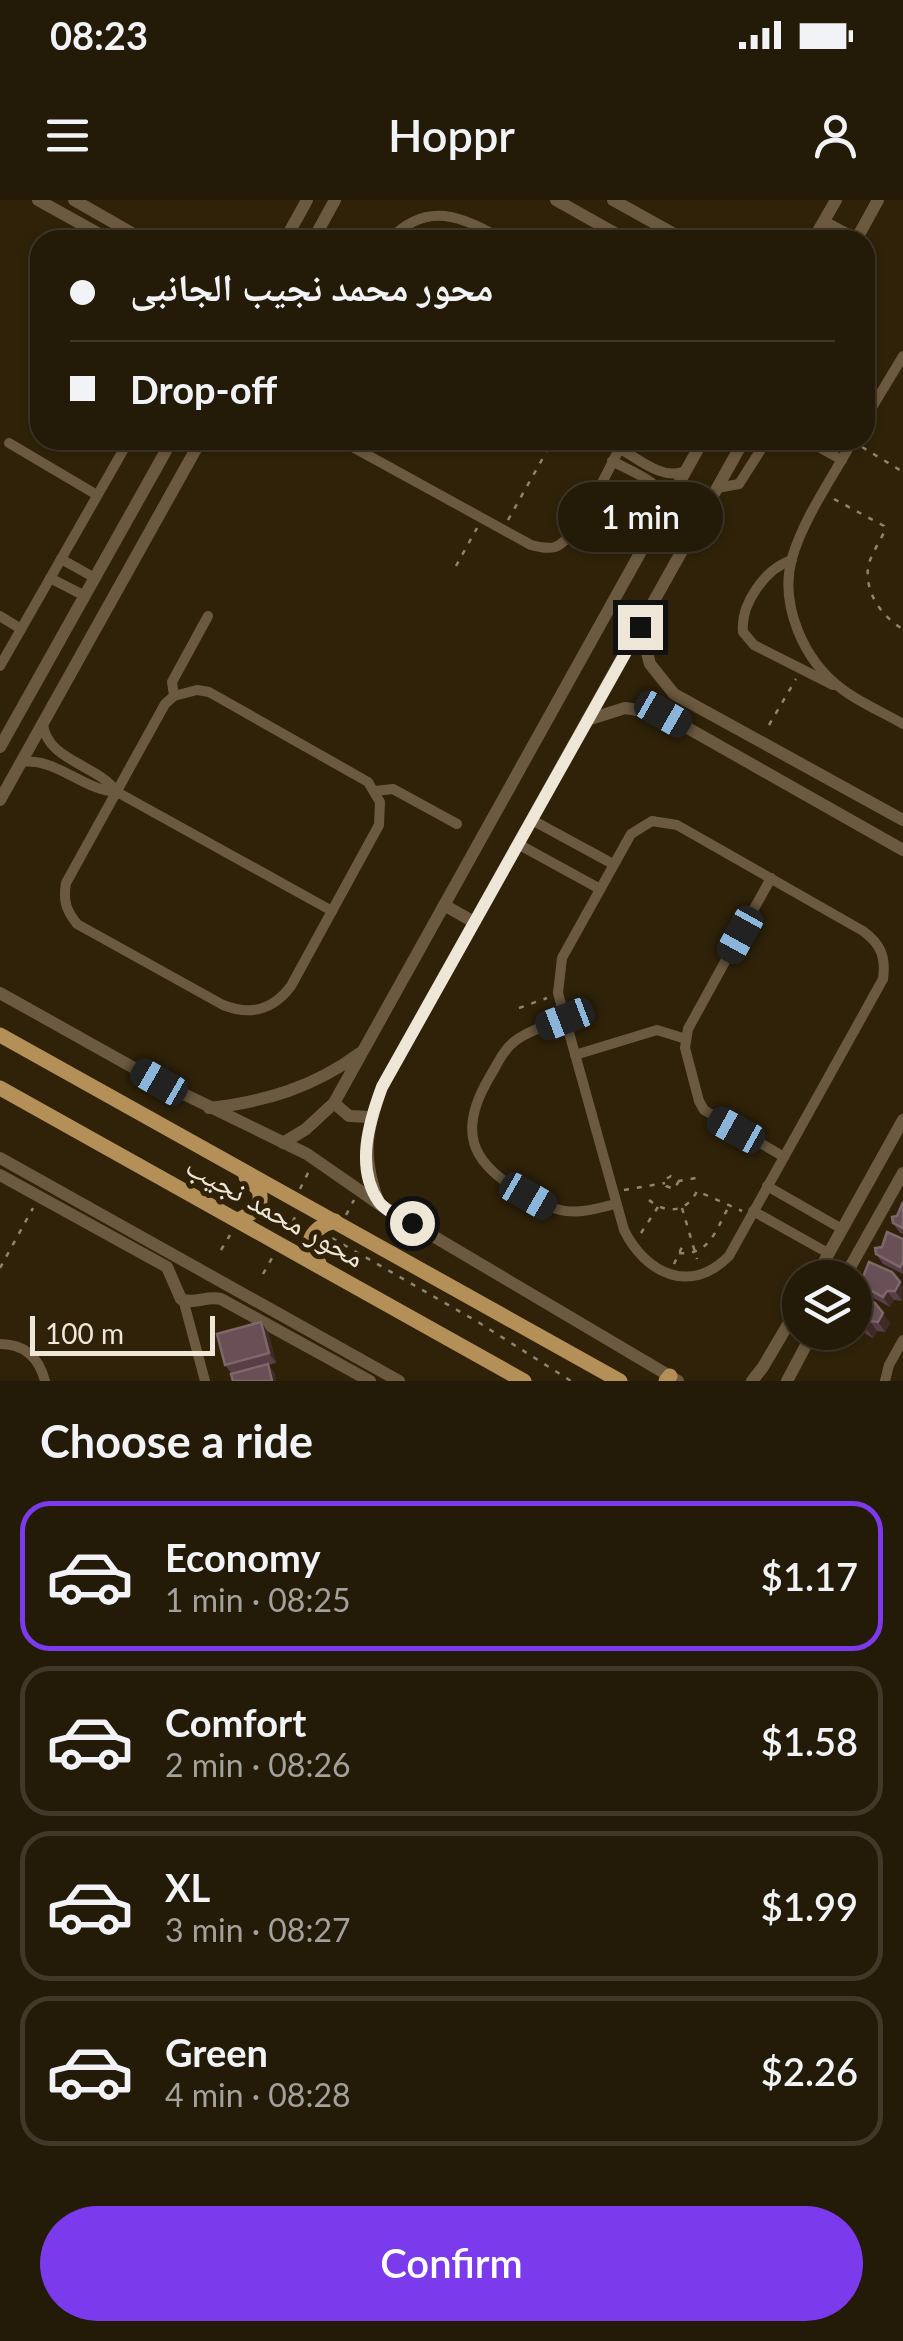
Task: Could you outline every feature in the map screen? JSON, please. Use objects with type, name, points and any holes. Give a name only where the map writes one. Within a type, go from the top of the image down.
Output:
[{"type":"main road","name":"محور محمد نجيب","points":[[0,1035],[295,1199],[334,1226],[620,1381]]},
{"type":"main road","name":"محور محمد نجيب","points":[[0,1088],[524,1381]]},
{"type":"main road","points":[[234,1165],[261,1197],[256,1211],[238,1220]]},
{"type":"main road","points":[[330,1273],[308,1250],[314,1230],[334,1226]]},
{"type":"street","points":[[38,200],[92,230]]},
{"type":"street","points":[[74,200],[126,230]]},
{"type":"street","points":[[290,230],[307,200]]},
{"type":"street","points":[[318,230],[335,200]]},
{"type":"street","points":[[556,200],[609,230]]},
{"type":"street","points":[[612,200],[667,230]]},
{"type":"street","points":[[820,230],[836,200]]},
{"type":"street","points":[[862,230],[878,200]]},
{"type":"street","points":[[399,230],[423,215],[442,213],[462,216],[486,230]]},
{"type":"street","points":[[824,222],[838,230]]},
{"type":"street","points":[[875,402],[903,356]]},
{"type":"street","points":[[9,443],[97,495]]},
{"type":"street","points":[[0,666],[122,450]]},
{"type":"street","points":[[0,747],[167,450]]},
{"type":"street","points":[[0,800],[196,450]]},
{"type":"street","points":[[358,450],[542,548],[565,541],[618,450]]},
{"type":"street","points":[[631,450],[666,474],[686,471]]},
{"type":"street","points":[[284,1143],[306,1129],[334,1102],[697,450]]},
{"type":"street","points":[[380,1204],[370,1179],[366,1149],[371,1117],[382,1087],[738,450]]},
{"type":"street","points":[[717,488],[739,484],[761,450]]},
{"type":"street","points":[[824,450],[842,460]]},
{"type":"street","points":[[842,689],[812,658],[790,601],[792,560],[846,450]]},
{"type":"street","points":[[612,461],[658,486],[666,505]]},
{"type":"street","points":[[134,510],[156,522]]},
{"type":"street","points":[[61,559],[95,578]]},
{"type":"street","points":[[792,560],[776,566],[764,578],[742,623],[743,632],[754,645],[903,724]]},
{"type":"street","points":[[50,578],[84,596]]},
{"type":"street","points":[[0,616],[21,629]]},
{"type":"street","points":[[174,696],[172,682],[208,616]]},
{"type":"street","points":[[640,627],[650,664],[674,694],[903,820]]},
{"type":"street","points":[[197,690],[209,692],[368,782],[380,802],[379,825],[281,998],[253,1012],[223,1006],[77,924],[64,898],[66,884],[116,792],[165,704],[174,696],[197,690]]},
{"type":"street","points":[[588,720],[625,708],[663,714],[903,850]]},
{"type":"street","points":[[42,724],[45,738],[53,747],[103,776],[116,792]]},
{"type":"street","points":[[21,762],[43,763],[94,788],[116,792],[332,911]]},
{"type":"street","points":[[375,791],[393,788],[456,824]]},
{"type":"street","points":[[532,820],[613,864]]},
{"type":"street","points":[[665,821],[770,878],[874,940],[885,965],[882,979],[729,1256],[719,1266],[694,1275],[668,1274],[642,1258],[632,1246],[614,1198],[558,994],[562,958],[613,864],[640,826],[665,821]]},
{"type":"street","points":[[518,844],[600,889]]},
{"type":"street","points":[[770,878],[686,1038],[698,1102],[704,1110],[784,1156]]},
{"type":"street","points":[[444,906],[474,922]]},
{"type":"street","points":[[0,993],[209,1108],[314,1159],[380,1204],[671,1379]]},
{"type":"street","points":[[565,1019],[526,1034],[505,1052],[474,1106],[471,1121],[476,1150],[492,1174],[558,1212],[582,1213],[614,1198]]},
{"type":"street","points":[[575,1055],[657,1030],[686,1038]]},
{"type":"street","points":[[209,1108],[245,1104],[300,1088],[366,1048]]},
{"type":"street","points":[[334,1102],[350,1116],[371,1117]]},
{"type":"street","points":[[825,1260],[903,1120]]},
{"type":"street","points":[[0,1158],[396,1380]]},
{"type":"street","points":[[854,1260],[903,1173]]},
{"type":"street","points":[[0,1174],[167,1267],[176,1294],[183,1299],[221,1299],[370,1381]]},
{"type":"street","points":[[767,1186],[842,1228]]},
{"type":"street","points":[[752,1213],[828,1254]]},
{"type":"street","points":[[172,1279],[176,1268],[186,1262]]},
{"type":"street","points":[[206,1298],[213,1289],[213,1278]]},
{"type":"street","points":[[183,1299],[205,1381]]},
{"type":"street","points":[[752,1381],[782,1336]]},
{"type":"street","points":[[885,1381],[903,1340]]},
{"type":"street","points":[[0,1344],[21,1347],[32,1355],[41,1366],[45,1381]]},
{"type":"street","points":[[787,1381],[804,1350]]},
{"type":"path","points":[[503,530],[547,450]]},
{"type":"path","points":[[863,450],[903,472]]},
{"type":"path","points":[[824,494],[884,526],[868,567],[870,584],[883,614],[903,629]]},
{"type":"path","points":[[456,566],[482,518]]},
{"type":"path","points":[[769,725],[800,671]]},
{"type":"path","points":[[519,1008],[558,994]]},
{"type":"path","points":[[295,1199],[314,1159]]},
{"type":"path","points":[[614,1198],[665,1183],[672,1176],[679,1182]]},
{"type":"path","points":[[665,1183],[674,1190],[679,1182],[696,1178]]},
{"type":"path","points":[[360,1190],[334,1226],[571,1381]]},
{"type":"path","points":[[649,1200],[658,1208],[682,1208],[698,1191],[752,1213]]},
{"type":"path","points":[[0,1268],[39,1196]]},
{"type":"path","points":[[679,1253],[696,1252],[710,1242],[729,1206]]},
{"type":"path","points":[[632,1246],[658,1208]]},
{"type":"path","points":[[682,1208],[697,1259]]},
{"type":"path","points":[[221,1250],[238,1220]]},
{"type":"path","points":[[668,1274],[682,1247]]},
{"type":"path","points":[[521,1350],[525,1341]]},
{"type":"building","points":[[903,1202],[903,1228],[893,1223],[892,1217],[897,1216]]},
{"type":"building","points":[[887,1232],[903,1239],[900,1267],[876,1254],[875,1248],[882,1247]]},
{"type":"building","points":[[872,1263],[892,1272],[900,1282],[895,1291],[887,1291],[883,1297],[872,1291]]},
{"type":"building","points":[[872,1302],[883,1313],[878,1322],[872,1321]]},
{"type":"building","points":[[261,1322],[269,1353],[225,1365],[217,1334]]},
{"type":"building","points":[[268,1364],[272,1381],[233,1381],[231,1374]]},
{"type":"route","points":[[412,1223],[380,1204],[370,1179],[366,1136],[382,1087],[640,627]]}]
